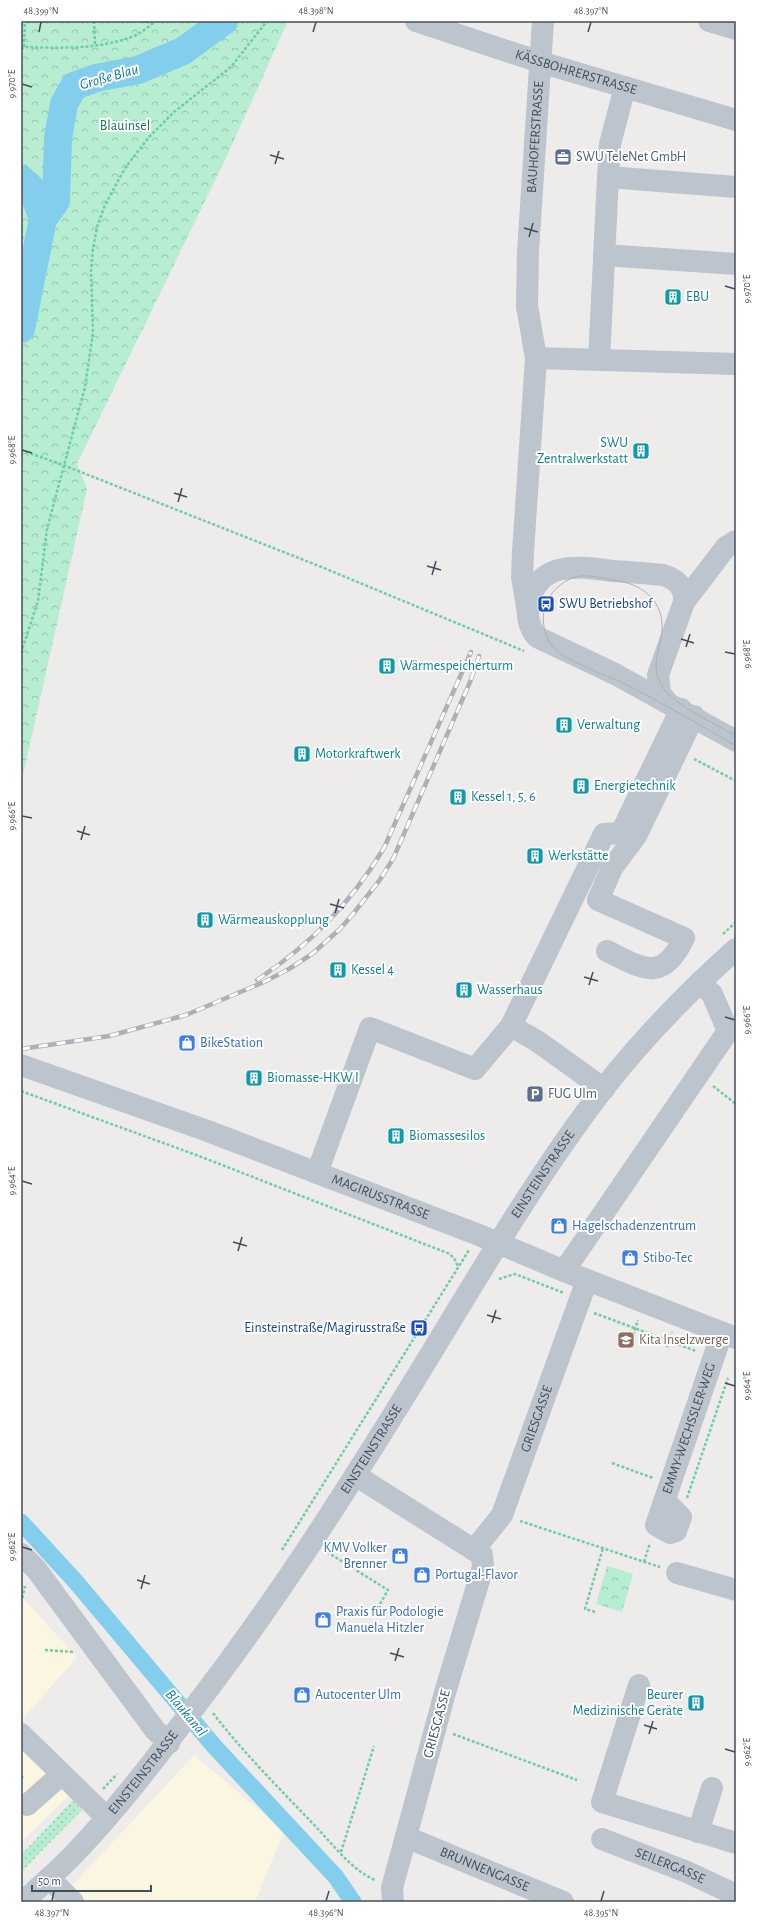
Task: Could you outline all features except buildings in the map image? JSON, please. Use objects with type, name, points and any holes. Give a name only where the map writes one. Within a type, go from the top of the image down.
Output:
[{"type":"street","name":"KÄSSBOHRERSTRASSE","points":[[416,21],[540,62],[736,120]]},
{"type":"street","name":"BAUHOFERSTRASSE","points":[[543,21],[528,252],[526,306],[536,358],[522,558],[524,595],[531,629],[542,640],[615,674],[736,741]]},
{"type":"street","points":[[709,21],[736,29]]},
{"type":"street","points":[[599,360],[610,144],[625,87]]},
{"type":"street","points":[[608,177],[736,188]]},
{"type":"street","points":[[604,256],[736,264]]},
{"type":"street","points":[[536,358],[736,364]]},
{"type":"street","points":[[684,602],[726,547],[736,541]]},
{"type":"street","points":[[528,613],[532,593],[542,579],[557,570],[571,567],[663,575],[675,580],[680,584],[685,596],[684,602],[658,675],[660,693],[681,710]]},
{"type":"street","points":[[607,951],[643,968],[656,968],[671,959],[684,938],[598,900],[612,868],[636,836],[678,751],[681,710]]},
{"type":"street","points":[[317,1173],[370,1028],[475,1069],[511,1026],[604,834],[621,833],[681,710]]},
{"type":"street","name":"EINSTEINSTRASSE","points":[[23,1902],[75,1854],[172,1739],[247,1638],[354,1475],[478,1275],[552,1162],[604,1089],[655,1029],[700,982],[736,949]]},
{"type":"street","points":[[564,1271],[728,1031],[712,994],[700,982]]},
{"type":"street","points":[[511,1026],[537,1041],[604,1089]]},
{"type":"street","name":"MAGIRUSSTRASSE","points":[[21,1065],[205,1130],[499,1243],[564,1271],[729,1336]]},
{"type":"street","name":"GRIESGASSE","points":[[474,1550],[502,1515],[587,1280]]},
{"type":"street","name":"EMMY-WECHSSLER-WEG","points":[[681,1517],[676,1531],[670,1533],[656,1525],[673,1492],[714,1357],[729,1336]]},
{"type":"street","name":"GRIESGASSE","points":[[354,1475],[482,1555],[483,1568],[436,1728],[406,1837],[392,1895]]},
{"type":"street","points":[[21,1554],[36,1569],[156,1730],[172,1739]]},
{"type":"street","points":[[677,1573],[736,1590]]},
{"type":"street","points":[[639,1685],[602,1802],[736,1843]]},
{"type":"street","points":[[21,1734],[106,1817]]},
{"type":"street","points":[[23,1788],[57,1770]]},
{"type":"street","points":[[698,1832],[712,1788]]},
{"type":"street","name":"BRUNNENGASSE","points":[[406,1837],[563,1902]]},
{"type":"street","name":"SEILERGASSE","points":[[602,1839],[687,1872],[736,1895]]},
{"type":"street","points":[[49,1878],[74,1902]]},
{"type":"path","points":[[25,21],[22,48],[72,49],[136,35],[156,21]]},
{"type":"path","points":[[94,21],[95,45]]},
{"type":"path","points":[[21,653],[38,601],[43,574],[46,535],[85,387],[91,357],[93,312],[91,271],[97,227],[105,205],[125,168],[149,137],[174,112],[231,67],[267,21]]},
{"type":"path","points":[[21,450],[64,465],[319,566],[528,653]]},
{"type":"path","points":[[678,751],[736,781]]},
{"type":"path","points":[[699,1074],[736,1104]]},
{"type":"path","points":[[21,1091],[199,1156],[450,1254],[456,1261],[457,1268],[496,1282],[509,1275],[515,1274],[564,1294],[578,1307],[714,1357]]},
{"type":"path","points":[[633,1335],[639,1317]]},
{"type":"path","points":[[667,1347],[673,1330]]},
{"type":"path","points":[[681,1517],[673,1492],[730,1372]]},
{"type":"path","points":[[612,1463],[673,1492]]},
{"type":"path","points":[[502,1515],[677,1573]]},
{"type":"path","points":[[311,1542],[388,1590],[376,1611]]},
{"type":"path","points":[[595,1612],[585,1608],[603,1548]]},
{"type":"path","points":[[21,1603],[27,1581]]},
{"type":"path","points":[[44,1650],[98,1653]]},
{"type":"path","points":[[197,1704],[341,1853],[364,1875],[392,1895]]},
{"type":"path","points":[[436,1728],[576,1780]]},
{"type":"path","points":[[341,1853],[374,1746]]},
{"type":"shaded area","points":[[21,1596],[77,1657],[21,1721]]},
{"type":"shaded area","points":[[21,1726],[81,1784],[21,1842]]},
{"type":"shaded area","points":[[194,1755],[284,1831],[255,1902],[57,1902]]},
{"type":"green space","name":"Blauinsel","points":[[21,21],[288,21],[226,158],[77,464],[87,489],[21,784]]},
{"type":"green space","points":[[607,1566],[633,1574],[622,1612],[596,1604]]},
{"type":"green space","points":[[73,1800],[82,1810],[21,1872],[21,1855]]},
{"type":"waterway","name":"Große Blau","points":[[21,329],[43,219],[56,201],[58,138],[64,104],[74,86],[96,78],[138,70],[183,51],[224,21]]},
{"type":"waterway","points":[[21,179],[32,189],[43,219]]},
{"type":"waterway","points":[[21,247],[36,252]]},
{"type":"waterway","name":"Blaukanal","points":[[21,1522],[76,1582],[214,1746],[336,1877],[353,1902]]},
{"type":"tram line","points":[[736,736],[686,707],[668,694],[663,688],[659,680],[656,665],[661,638],[662,620],[656,604],[644,591],[628,583],[600,577],[580,576],[570,579],[560,585],[553,592],[547,601],[543,620],[545,632],[551,644],[560,654],[639,691],[736,746]]},
{"type":"railway","points":[[257,980],[295,952],[328,922],[371,868],[384,848],[471,652]]},
{"type":"railway","points":[[21,1049],[109,1036],[186,1015],[264,982],[289,969],[312,954],[340,929],[353,914],[379,881],[393,859],[470,682],[479,656]]},
{"type":"place","name":"SWU TeleNet GmbH","points":[[563,157]]},
{"type":"place","name":"EBU","points":[[673,297]]},
{"type":"place","name":"SWU Zentralwerkstatt","points":[[641,451]]},
{"type":"place","name":"SWU Betriebshof","points":[[546,604]]},
{"type":"place","name":"Wärmespeicherturm","points":[[387,666]]},
{"type":"place","name":"Verwaltung","points":[[564,725]]},
{"type":"place","name":"Motorkraftwerk","points":[[302,754]]},
{"type":"place","name":"Energietechnik","points":[[581,786]]},
{"type":"place","name":"Kessel 1, 5, 6","points":[[458,797]]},
{"type":"place","name":"Werkstätte","points":[[535,856]]},
{"type":"place","name":"Wärmeauskopplung","points":[[205,920]]},
{"type":"place","name":"Kessel 4","points":[[338,970]]},
{"type":"place","name":"Wasserhaus","points":[[464,990]]},
{"type":"place","name":"BikeStation","points":[[187,1043]]},
{"type":"place","name":"Biomasse-HKW I","points":[[254,1078]]},
{"type":"place","name":"FUG Ulm","points":[[535,1094]]},
{"type":"place","name":"Biomassesilos","points":[[396,1136]]},
{"type":"place","name":"Hagelschadenzentrum","points":[[559,1226]]},
{"type":"place","name":"Stibo-Tec","points":[[630,1258]]},
{"type":"place","name":"Einsteinstraße/Magirusstraße","points":[[419,1328]]},
{"type":"place","name":"Kita Inselzwerge","points":[[626,1340]]},
{"type":"place","name":"KMV Volker Brenner","points":[[400,1556]]},
{"type":"place","name":"Portugal-Flavor","points":[[422,1575]]},
{"type":"place","name":"Praxis für Podologie Manuela Hitzler","points":[[323,1620]]},
{"type":"place","name":"Autocenter Ulm","points":[[302,1695]]},
{"type":"place","name":"Beurer Medizinische Geräte","points":[[696,1703]]}]
